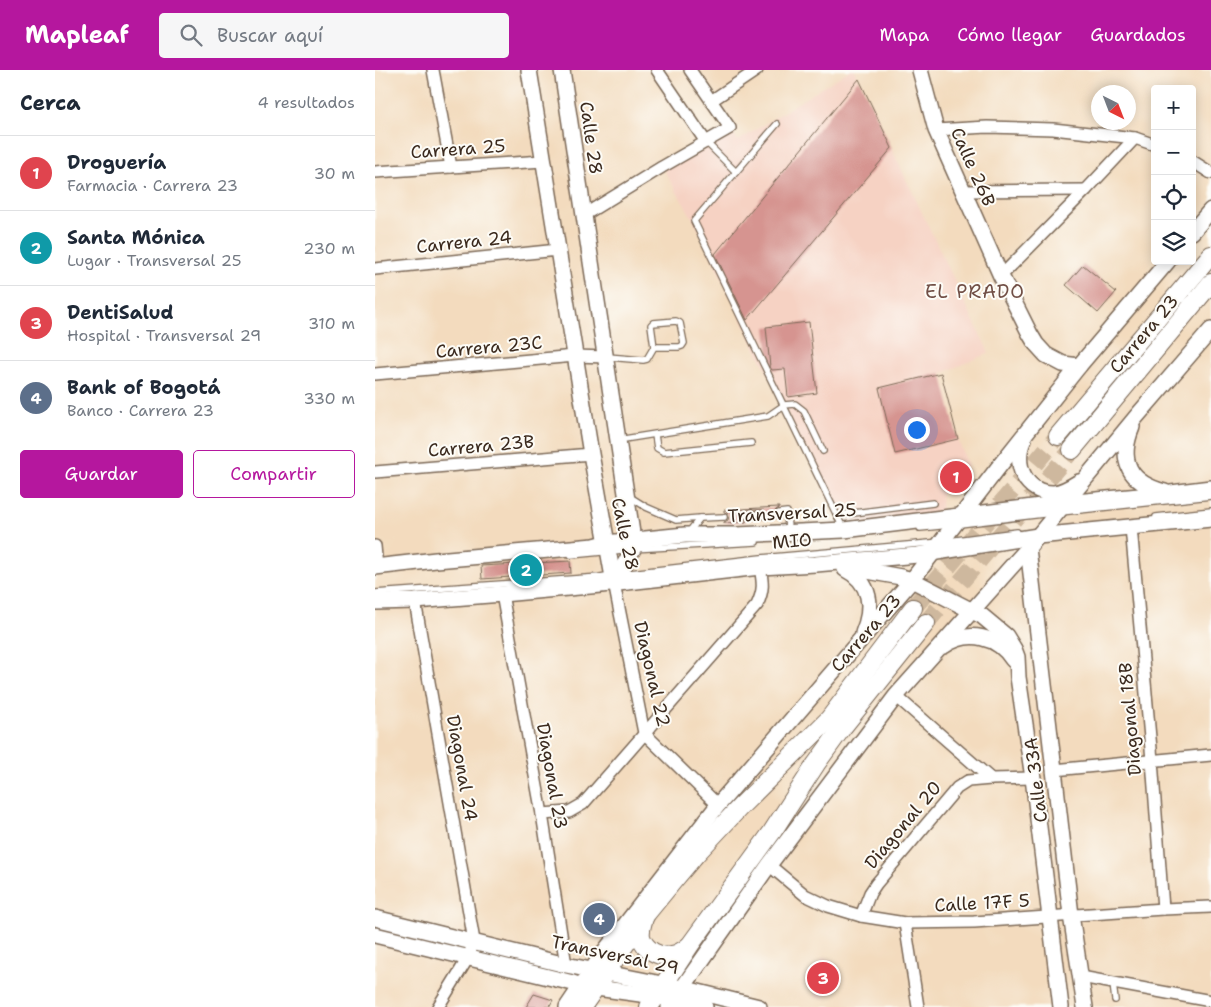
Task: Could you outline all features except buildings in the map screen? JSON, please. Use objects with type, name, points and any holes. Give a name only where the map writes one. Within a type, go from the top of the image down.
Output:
[{"type":"main road","name":"Calle 28","points":[[529,70],[591,454],[607,547],[615,578]]},
{"type":"main road","name":"Calle 28","points":[[563,70],[633,545],[615,578]]},
{"type":"main road","name":"Calle 26B","points":[[920,70],[936,130],[1001,276],[1039,348],[1053,360],[1063,364],[1079,366]]},
{"type":"main road","points":[[1196,227],[1211,210]]},
{"type":"main road","name":"Carrera 23","points":[[1058,436],[1211,255]]},
{"type":"main road","name":"Carrera 23","points":[[599,972],[604,952],[717,805],[911,580],[1079,366],[1165,265]]},
{"type":"main road","name":"Carrera 23","points":[[1072,450],[1211,283]]},
{"type":"main road","points":[[665,997],[769,865],[896,696],[1028,548],[1039,530],[1061,508],[1211,330]]},
{"type":"main road","points":[[1137,416],[1126,445],[1126,458],[1129,468],[1134,476],[1146,485],[1171,494]]},
{"type":"main road","points":[[1032,425],[1022,442],[1019,456],[1021,469],[1031,485],[1039,490],[1048,492],[1062,491],[1076,484],[1091,471]]},
{"type":"main road","name":"Transversal 25","points":[[376,569],[436,560],[584,547],[633,545],[685,536],[844,530],[958,520],[1211,488]]},
{"type":"main road","points":[[375,602],[415,601],[502,594],[615,578],[816,564],[936,548],[1039,530],[1131,527],[1211,519]]},
{"type":"main road","name":"Calle 33A","points":[[1028,548],[1071,915],[1085,1007]]},
{"type":"main road","points":[[816,564],[901,576],[973,611]]},
{"type":"main road","points":[[839,566],[856,576],[867,592],[868,620],[858,642]]},
{"type":"main road","name":"Carrera 23","points":[[567,1007],[589,987],[647,913],[718,829],[829,719],[913,608]]},
{"type":"main road","name":"Calle 33A","points":[[973,611],[1003,633],[1009,640],[1017,657],[1018,677],[1033,778],[1061,1007]]},
{"type":"main road","points":[[665,997],[690,945],[772,832],[816,764],[926,623]]},
{"type":"main road","points":[[928,660],[943,647],[955,640],[968,636],[980,637],[993,641],[1004,649],[1015,664],[1018,677]]},
{"type":"main road","points":[[647,913],[642,925],[641,935],[645,945],[651,951],[659,955],[672,955],[690,945]]},
{"type":"main road","name":"Transversal 29","points":[[375,918],[599,972],[665,997],[703,1007]]},
{"type":"main road","name":"Transversal 29","points":[[375,934],[589,987],[759,1007]]},
{"type":"main road","points":[[582,1007],[589,987]]},
{"type":"street","points":[[433,70],[451,167]]},
{"type":"street","points":[[657,70],[706,142]]},
{"type":"street","points":[[584,215],[661,167],[730,128],[690,70]]},
{"type":"street","points":[[711,101],[757,70]]},
{"type":"street","points":[[936,130],[987,127],[1053,129],[1135,138],[1151,144]]},
{"type":"street","points":[[1001,276],[1135,138]]},
{"type":"street","name":"Carrera 25","points":[[375,172],[543,161]]},
{"type":"street","points":[[1196,164],[1211,173]]},
{"type":"street","points":[[963,191],[1086,190]]},
{"type":"street","name":"Carrera 24","points":[[375,269],[558,250]]},
{"type":"street","name":"Carrera 23C","points":[[375,374],[575,356],[606,357]]},
{"type":"street","name":"Carrera 23B","points":[[375,472],[591,454]]},
{"type":"street","name":"Diagonal 18B","points":[[1131,527],[1163,909]]},
{"type":"street","points":[[375,546],[376,569]]},
{"type":"street","points":[[542,814],[569,812],[583,804],[645,734],[757,605],[762,594],[763,581],[760,567]]},
{"type":"street","name":"Diagonal 22","points":[[615,578],[645,734],[717,805]]},
{"type":"street","name":"Diagonal 23","points":[[502,594],[542,814],[566,965]]},
{"type":"street","name":"Diagonal 24","points":[[415,601],[474,941]]},
{"type":"street","points":[[896,696],[991,779]]},
{"type":"street","points":[[1054,770],[1211,755]]},
{"type":"street","name":"Diagonal 20","points":[[861,916],[870,893],[876,884],[957,788],[969,781],[1033,778]]},
{"type":"street","name":"Calle 17F 5","points":[[769,865],[805,895],[828,906],[861,916],[905,923],[974,922],[1211,907]]},
{"type":"street","points":[[905,923],[918,1007]]},
{"type":"street","points":[[438,1007],[468,958],[474,941]]},
{"type":"street","points":[[1081,977],[1211,1001]]},
{"type":"lane","points":[[777,124],[694,221],[844,530]]},
{"type":"lane","points":[[706,142],[736,172]]},
{"type":"lane","points":[[606,357],[647,359],[654,347],[651,324],[676,321],[680,323],[682,346],[654,347]]},
{"type":"lane","points":[[618,440],[767,416],[784,406],[795,404],[804,411],[823,451]]},
{"type":"lane","points":[[655,435],[657,448],[664,452],[751,443]]},
{"type":"lane","points":[[626,494],[646,507],[677,520],[724,517]]},
{"type":"lane","points":[[1061,508],[1211,496]]},
{"type":"lane","points":[[837,515],[933,504]]},
{"type":"lane","points":[[1148,518],[1211,511]]},
{"type":"lane","points":[[779,513],[787,512],[788,533]]},
{"type":"lane","points":[[745,516],[761,514]]},
{"type":"lane","points":[[685,536],[699,518]]},
{"type":"lane","points":[[913,529],[958,520]]},
{"type":"lane","name":"MIO","points":[[808,538],[875,533]]},
{"type":"lane","name":"MIO","points":[[633,545],[759,541]]},
{"type":"lane","points":[[568,556],[607,547]]},
{"type":"lane","name":"MIO","points":[[375,593],[600,577],[615,578],[761,558],[936,548]]},
{"type":"lane","points":[[476,563],[513,560]]},
{"type":"lane","points":[[376,569],[408,570]]},
{"type":"lane","points":[[1113,984],[1115,1000]]},
{"type":"shaded area","points":[[850,70],[854,70],[989,353],[942,373],[958,439],[968,466],[960,481],[942,484],[941,519],[844,530],[694,221],[662,167],[730,128],[738,141]]},
{"type":"shaded area","points":[[822,958],[832,960],[824,999],[814,997]]},
{"type":"tunnel","points":[[913,608],[1058,436]]},
{"type":"tunnel","points":[[926,623],[1072,450]]},
{"type":"place","name":"Droguería","points":[[956,477]]},
{"type":"place","name":"Santa Mónica","points":[[526,570]]},
{"type":"place","name":"Bank of Bogotá","points":[[599,919]]},
{"type":"place","name":"DentiSalud","points":[[823,978]]},
{"type":"district","name":"EL PRADO","points":[[975,291]]}]
